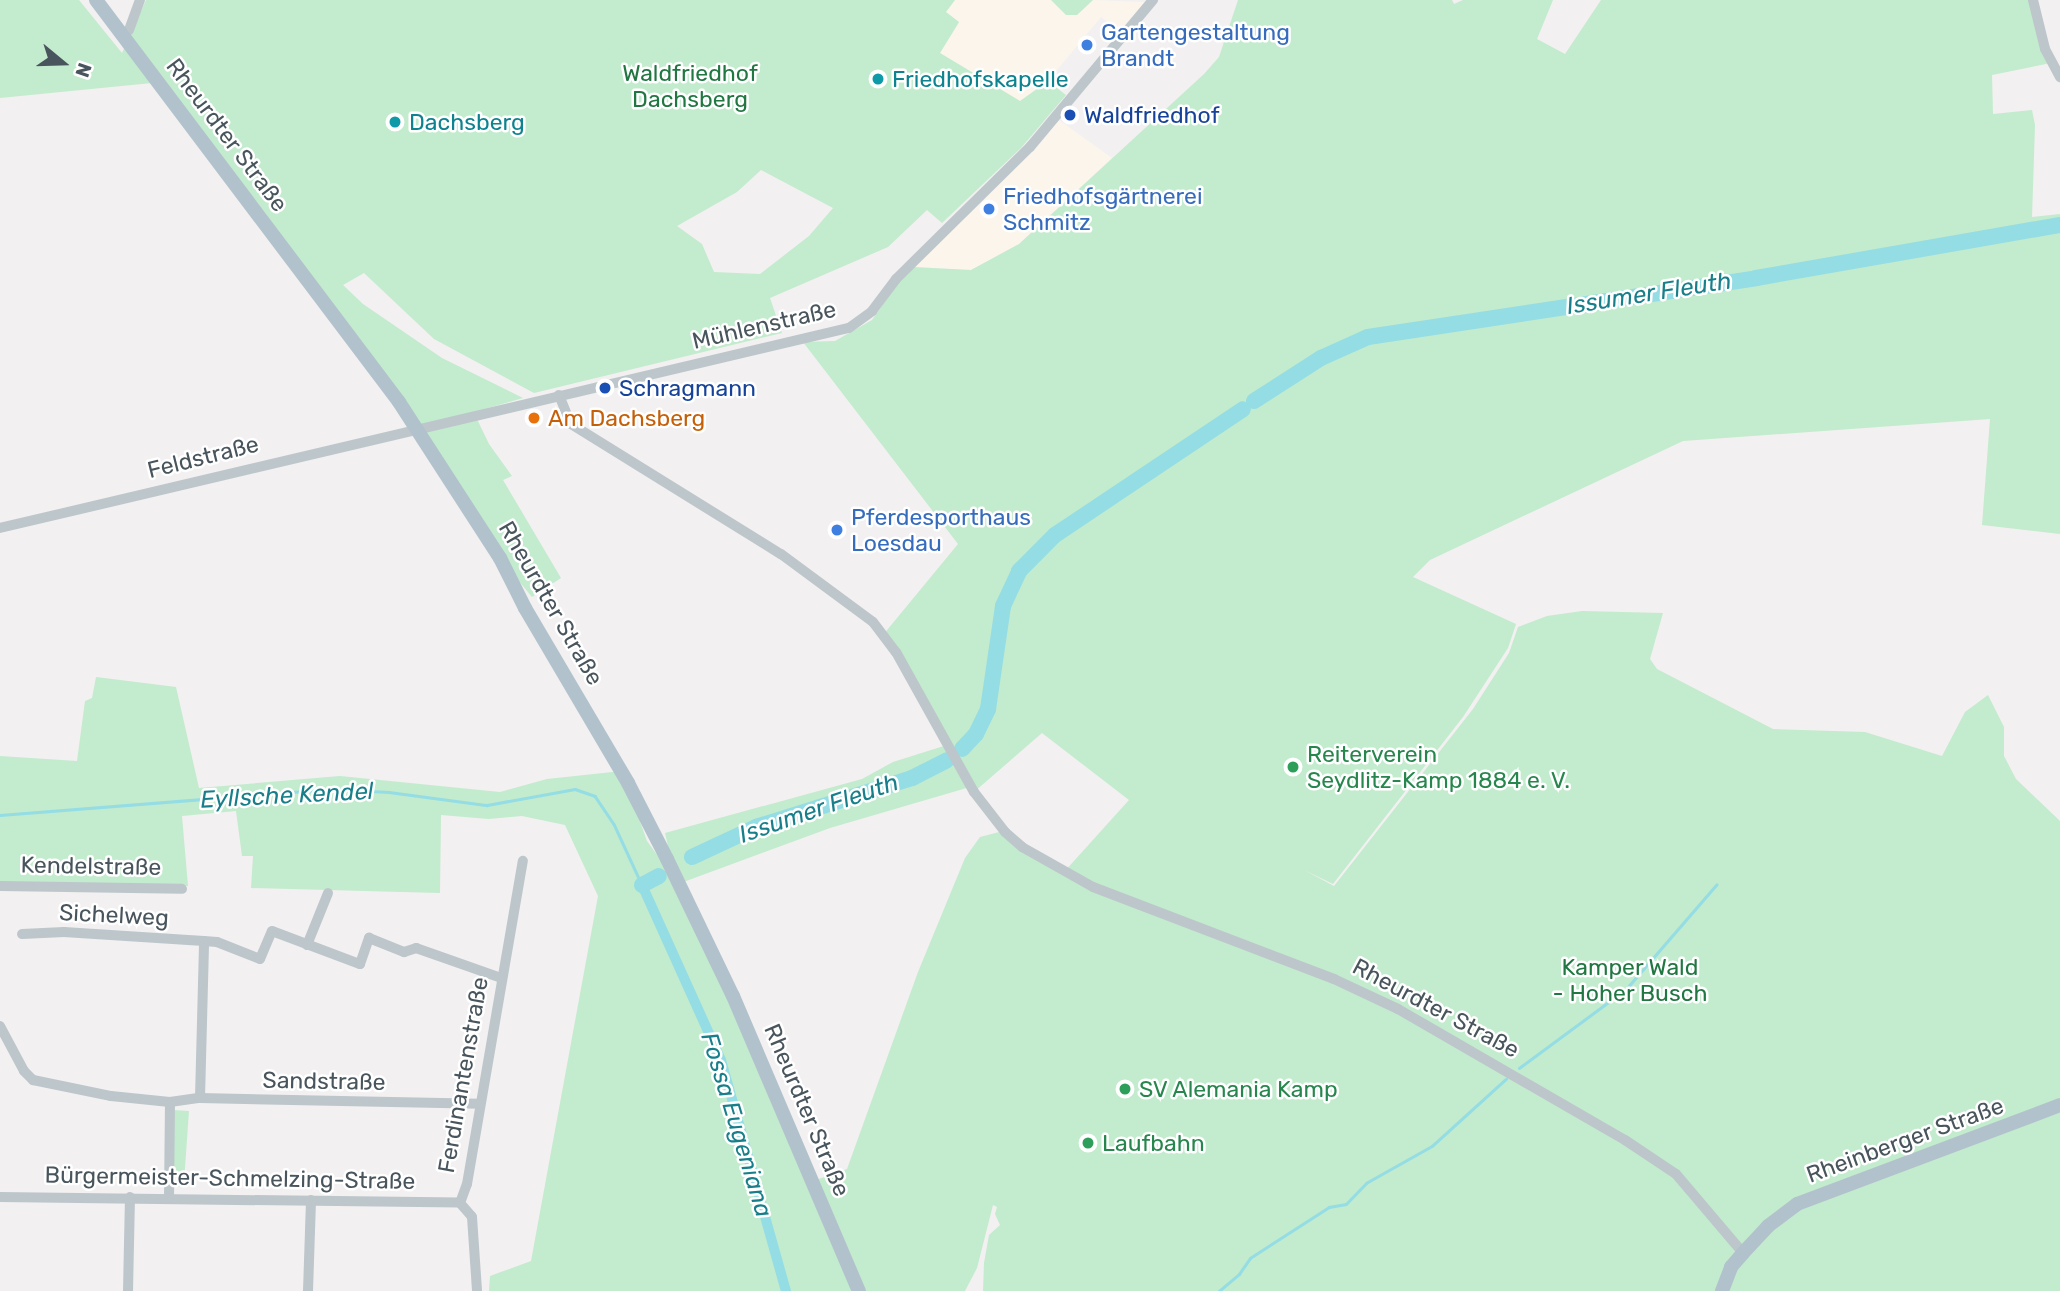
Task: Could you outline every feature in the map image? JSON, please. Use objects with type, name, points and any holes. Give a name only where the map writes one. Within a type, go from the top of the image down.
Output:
[{"type":"main road","name":"Rheurdter Straße","points":[[96,0],[417,429],[500,558],[525,608],[632,790],[733,996],[859,1291]]},
{"type":"main road","name":"Rheinberger Straße","points":[[1722,1291],[1731,1267],[1743,1252],[1768,1226],[1797,1204],[1830,1189],[2060,1105]]},
{"type":"street","points":[[124,34],[129,30],[140,0]]},
{"type":"street","name":"Mühlenstraße","points":[[417,429],[838,332],[864,319],[896,279],[1030,147],[1153,0]]},
{"type":"street","points":[[2033,0],[2045,49],[2060,77]]},
{"type":"street","name":"Rheurdter Straße","points":[[559,395],[571,424],[781,554],[873,622],[896,652],[974,792],[1005,832],[1022,847],[1093,887],[1334,979],[1419,1021],[1625,1140],[1676,1174],[1743,1252]]},
{"type":"street","name":"Feldstraße","points":[[0,528],[417,429]]},
{"type":"street","name":"Ferdinantenstraße","points":[[477,1291],[472,1217],[460,1203],[467,1184],[523,861]]},
{"type":"street","name":"Kendelstraße","points":[[0,886],[182,889]]},
{"type":"street","points":[[327,893],[307,945],[360,964],[369,938],[404,952],[416,948],[501,978]]},
{"type":"street","name":"Sichelweg","points":[[22,934],[64,932],[217,942],[260,959],[272,931],[307,945]]},
{"type":"street","points":[[200,1098],[204,941]]},
{"type":"street","name":"Sandstraße","points":[[0,1026],[24,1071],[33,1080],[111,1096],[170,1102],[200,1098],[479,1104]]},
{"type":"street","points":[[169,1197],[170,1102]]},
{"type":"street","name":"Bürgermeister-Schmelzing-Straße","points":[[0,1197],[169,1197],[460,1203]]},
{"type":"street","points":[[128,1291],[130,1197]]},
{"type":"street","points":[[308,1291],[312,1200]]},
{"type":"shaded area","points":[[955,0],[1051,0],[1066,15],[1077,15],[1093,0],[1145,2],[1123,27],[1117,30],[1101,17],[1048,81],[1020,102],[940,53],[959,23],[945,12]]},
{"type":"shaded area","points":[[1059,120],[1112,158],[1019,244],[971,270],[913,267],[966,213],[1034,151]]},
{"type":"green space","name":"Waldfriedhof Dachsberg","points":[[0,0],[79,0],[122,53],[146,0],[955,0],[946,12],[959,22],[940,53],[1020,101],[1048,81],[1066,95],[1021,148],[942,223],[927,210],[888,247],[770,298],[782,333],[534,393],[434,339],[364,273],[343,285],[363,304],[442,358],[523,398],[439,422],[475,415],[489,444],[512,476],[503,480],[561,578],[532,597],[500,558],[266,214],[162,82],[0,98]],"holes":[[[761,170],[833,208],[809,236],[760,274],[714,272],[702,244],[677,226],[737,192]]]},
{"type":"green space","points":[[1051,0],[1093,0],[1077,15],[1066,15]]},
{"type":"green space","name":"Kamper Wald - Hoher Busch","points":[[1238,0],[1452,0],[1454,4],[1463,0],[1553,0],[1537,39],[1565,54],[1601,0],[2033,0],[2051,63],[1992,75],[1993,114],[2032,110],[2035,125],[2032,217],[2060,214],[2060,534],[1982,525],[1990,419],[1683,441],[1430,560],[1413,577],[1516,624],[1508,648],[1463,717],[1333,884],[1304,870],[1334,886],[1473,709],[1509,653],[1518,627],[1547,616],[1582,611],[1663,613],[1650,659],[1657,669],[1773,729],[1865,732],[1942,756],[1965,712],[1988,695],[2004,727],[2004,756],[2016,779],[2060,821],[2060,1291],[983,1291],[989,1235],[1000,1225],[995,1214],[997,1207],[993,1205],[977,1268],[965,1291],[489,1291],[490,1276],[531,1261],[598,896],[565,825],[522,816],[489,819],[441,815],[440,893],[251,888],[253,856],[242,856],[236,811],[182,816],[188,886],[0,882],[0,756],[77,761],[85,701],[92,698],[96,677],[176,687],[199,788],[340,776],[500,792],[547,779],[622,771],[647,841],[676,881],[665,833],[862,779],[893,762],[947,745],[883,635],[958,544],[803,342],[835,341],[872,320],[900,280],[913,267],[971,270],[1019,244],[1204,74],[1219,57]],"holes":[[[1042,733],[1129,800],[1064,872],[1003,831],[980,837],[965,858],[918,972],[847,1169],[813,1181],[678,884],[830,828],[970,787],[974,792]]]},
{"type":"green space","points":[[173,1110],[189,1111],[184,1187],[168,1186]]},
{"type":"waterway","name":"Issumer Fleuth","points":[[1254,401],[1321,358],[1368,337],[1756,278],[2060,225]]},
{"type":"waterway","name":"Issumer Fleuth","points":[[962,749],[976,734],[988,709],[1003,606],[1019,571],[1055,535],[1243,409]]},
{"type":"waterway","name":"Issumer Fleuth","points":[[692,857],[756,827],[912,778],[947,760]]},
{"type":"waterway","name":"Eyllsche Kendel","points":[[0,815],[330,789],[389,792],[487,805],[575,789],[595,796],[614,824],[642,885]]},
{"type":"waterway","name":"Issumer Fleuth","points":[[642,885],[659,876]]},
{"type":"waterway","name":"Fossa Eugeniana","points":[[642,885],[721,1060],[786,1291]]},
{"type":"waterway","points":[[1519,1068],[1626,989],[1716,885]]},
{"type":"waterway","points":[[1219,1291],[1239,1274],[1250,1258],[1329,1207],[1346,1204],[1366,1183],[1432,1146],[1506,1079]]},
{"type":"place","name":"Gartengestaltung Brandt","points":[[1087,45]]},
{"type":"place","name":"Friedhofskapelle","points":[[878,79]]},
{"type":"place","name":"Waldfriedhof","points":[[1070,115]]},
{"type":"place","name":"Dachsberg","points":[[395,122]]},
{"type":"place","name":"Friedhofsgärtnerei Schmitz","points":[[989,209]]},
{"type":"place","name":"Schragmann","points":[[605,388]]},
{"type":"place","name":"Am Dachsberg","points":[[534,418]]},
{"type":"place","name":"Pferdesporthaus Loesdau","points":[[837,530]]},
{"type":"place","name":"Reiterverein Seydlitz-Kamp 1884 e. V.","points":[[1293,767]]},
{"type":"place","name":"SV Alemania Kamp","points":[[1125,1089]]},
{"type":"place","name":"Laufbahn","points":[[1088,1143]]}]
